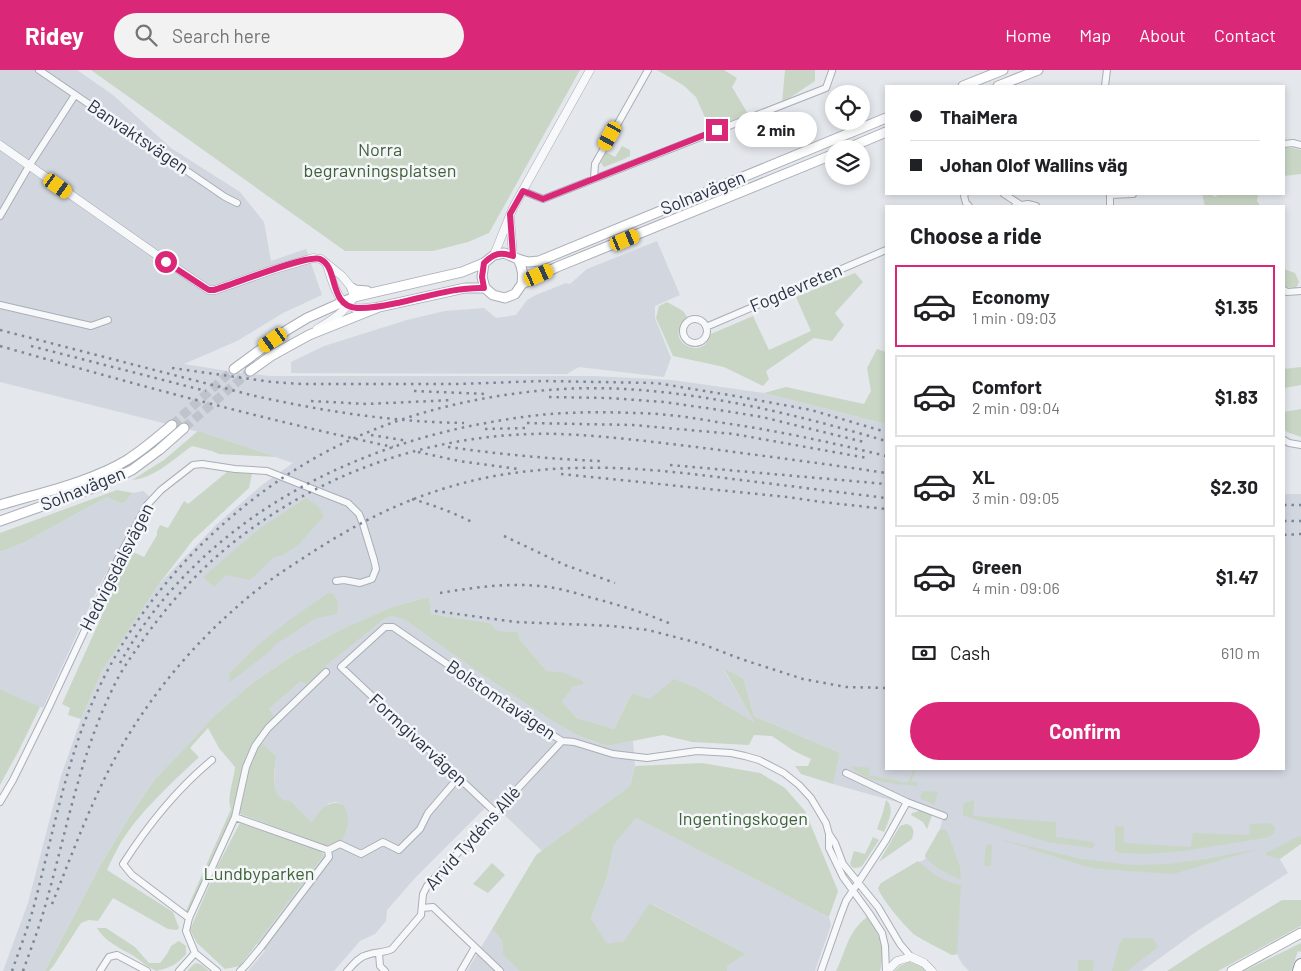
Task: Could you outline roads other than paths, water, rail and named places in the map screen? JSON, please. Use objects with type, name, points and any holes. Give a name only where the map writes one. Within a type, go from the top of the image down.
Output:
[{"type":"highway","points":[[1300,971],[1301,965]]},
{"type":"main road","points":[[966,85],[1003,70]]},
{"type":"main road","points":[[1000,85],[1038,70]]},
{"type":"main road","name":"Solnavägen","points":[[494,254],[504,253],[528,262],[539,261],[885,118]]},
{"type":"main road","points":[[867,140],[885,132]]},
{"type":"main road","name":"Solnavägen","points":[[250,371],[271,356],[309,335],[379,307],[465,288],[484,288],[493,295],[505,298],[515,294],[522,284],[557,267],[825,158]]},
{"type":"main road","points":[[234,369],[286,330],[307,318],[346,304],[353,292],[380,290],[462,272],[484,263],[494,254]]},
{"type":"main road","points":[[515,258],[521,265],[523,274],[522,284]]},
{"type":"main road","points":[[484,263],[482,277],[484,288]]},
{"type":"main road","name":"Solnavägen","points":[[0,505],[96,476],[127,460],[172,425]]},
{"type":"main road","name":"Solnavägen","points":[[0,521],[99,486],[132,470],[184,428]]},
{"type":"main road","points":[[1232,971],[1301,933]]},
{"type":"street","name":"Banvaktsvägen","points":[[39,70],[225,197],[237,202]]},
{"type":"street","points":[[494,254],[510,214],[590,70]]},
{"type":"street","points":[[594,178],[595,164],[648,70]]},
{"type":"street","points":[[523,191],[543,199],[826,88],[832,70]]},
{"type":"street","points":[[1102,70],[1105,85]]},
{"type":"street","points":[[1105,85],[1108,70]]},
{"type":"street","points":[[0,216],[29,166],[75,95]]},
{"type":"street","points":[[1285,144],[1301,145]]},
{"type":"street","points":[[0,145],[209,290],[313,258],[321,260],[342,276],[353,292]]},
{"type":"street","points":[[1005,195],[1017,205]]},
{"type":"street","points":[[510,214],[515,258]]},
{"type":"street","name":"Fogdevreten","points":[[706,326],[885,250]]},
{"type":"street","points":[[327,265],[336,293],[346,304],[355,308],[379,307]]},
{"type":"street","points":[[1285,291],[1301,290]]},
{"type":"street","points":[[309,335],[337,316],[346,304]]},
{"type":"street","points":[[0,305],[91,326],[108,320]]},
{"type":"street","points":[[1285,441],[1301,445]]},
{"type":"street","name":"Hedvigsdalsvägen","points":[[0,802],[40,726],[100,596],[140,518],[152,499],[193,465],[202,464],[267,471],[348,503],[359,514],[376,569],[372,579],[360,583],[344,580],[336,581]]},
{"type":"street","name":"Bolstomtavägen","points":[[340,667],[385,627],[393,627],[562,741],[574,742],[613,754],[647,758],[697,751],[731,753],[759,760],[784,773],[811,798],[826,823],[829,834],[829,848],[832,856],[843,877],[882,933],[885,946],[886,971]]},
{"type":"street","name":"Formgivarvägen","points":[[340,667],[495,812]]},
{"type":"street","points":[[217,971],[195,953],[186,931],[189,918],[235,817],[246,767],[255,746],[268,728],[326,672]]},
{"type":"street","name":"Arvid Tydéns Allé","points":[[347,971],[365,955],[392,949],[421,915],[423,894],[427,886],[562,741]]},
{"type":"street","points":[[189,918],[132,875],[123,864],[138,840],[156,817],[200,769],[212,760]]},
{"type":"street","points":[[846,773],[907,802],[944,816]]},
{"type":"street","points":[[235,817],[328,850],[340,844],[361,854],[383,842],[399,850],[420,829],[428,813],[458,778]]},
{"type":"street","points":[[821,971],[841,914],[907,802]]},
{"type":"street","name":"Bolstomtavägen","points":[[829,834],[835,843],[843,864],[878,906],[900,944],[911,957]]},
{"type":"street","points":[[240,971],[261,947],[329,857],[328,850]]},
{"type":"street","points":[[422,908],[433,908],[500,971]]},
{"type":"street","points":[[461,971],[476,947]]},
{"type":"street","points":[[179,971],[195,953]]},
{"type":"street","points":[[378,953],[380,966],[385,971]]},
{"type":"street","points":[[100,971],[109,957],[117,955],[147,971]]},
{"type":"street","points":[[886,971],[897,961],[911,957],[924,963],[932,971]]},
{"type":"tunnel","points":[[172,425],[234,369]]},
{"type":"tunnel","points":[[184,428],[250,371]]},
{"type":"railway","points":[[0,330],[277,401],[383,418],[464,423]]},
{"type":"railway","points":[[0,346],[196,400],[294,425],[393,447]]},
{"type":"railway","points":[[31,346],[206,391]]},
{"type":"railway","points":[[172,368],[272,382],[301,384],[457,384],[543,381],[656,383],[811,410],[885,432]]},
{"type":"railway","points":[[12,971],[33,911],[65,781],[84,722],[110,666],[131,630],[156,595],[216,531],[249,502],[321,454],[390,424],[455,404],[524,392],[592,388],[658,392],[725,401],[790,415],[885,441]]},
{"type":"railway","points":[[414,391],[486,394]]},
{"type":"railway","points":[[549,397],[609,398],[664,402],[762,417],[864,442]]},
{"type":"railway","points":[[311,401],[367,404],[453,400]]},
{"type":"railway","points":[[120,663],[151,615],[188,572],[229,535],[275,502],[324,475],[377,453],[431,436],[486,423],[537,415],[583,412],[643,413],[685,417],[760,429],[885,456]]},
{"type":"railway","points":[[527,423],[633,425],[734,434],[867,458]]},
{"type":"railway","points":[[485,429],[525,428]]},
{"type":"railway","points":[[23,971],[44,910],[84,762],[94,733],[119,676],[156,622],[192,580],[232,543],[282,508],[318,488],[356,471],[395,457],[435,446],[476,439],[518,435],[560,434],[598,436],[712,449],[885,473]]},
{"type":"railway","points":[[371,435],[408,441]]},
{"type":"railway","points":[[448,447],[524,456],[600,461]]},
{"type":"railway","points":[[418,452],[459,461],[518,469]]},
{"type":"railway","points":[[670,465],[885,484]]},
{"type":"railway","points":[[52,904],[83,826],[109,769],[146,709],[176,669],[227,615],[254,592],[314,551],[371,518],[409,501],[449,487],[496,476],[548,469],[637,469],[885,498]]},
{"type":"railway","points":[[561,474],[885,509]]},
{"type":"railway","points":[[412,499],[472,522]]},
{"type":"railway","points":[[1285,505],[1301,505]]},
{"type":"railway","points":[[1285,521],[1301,521]]},
{"type":"railway","points":[[1285,535],[1301,534]]},
{"type":"railway","points":[[504,536],[565,565],[615,583]]},
{"type":"railway","points":[[440,593],[508,585],[548,587],[622,606],[673,625]]},
{"type":"railway","points":[[435,611],[516,622],[613,626],[648,630],[702,644],[803,679],[846,687],[885,688]]},
{"type":"park label","name":"Norra begravningsplatsen","points":[[380,160]]},
{"type":"park label","name":"Ingentingskogen","points":[[743,819]]},
{"type":"park label","name":"Lundbyparken","points":[[259,874]]}]
